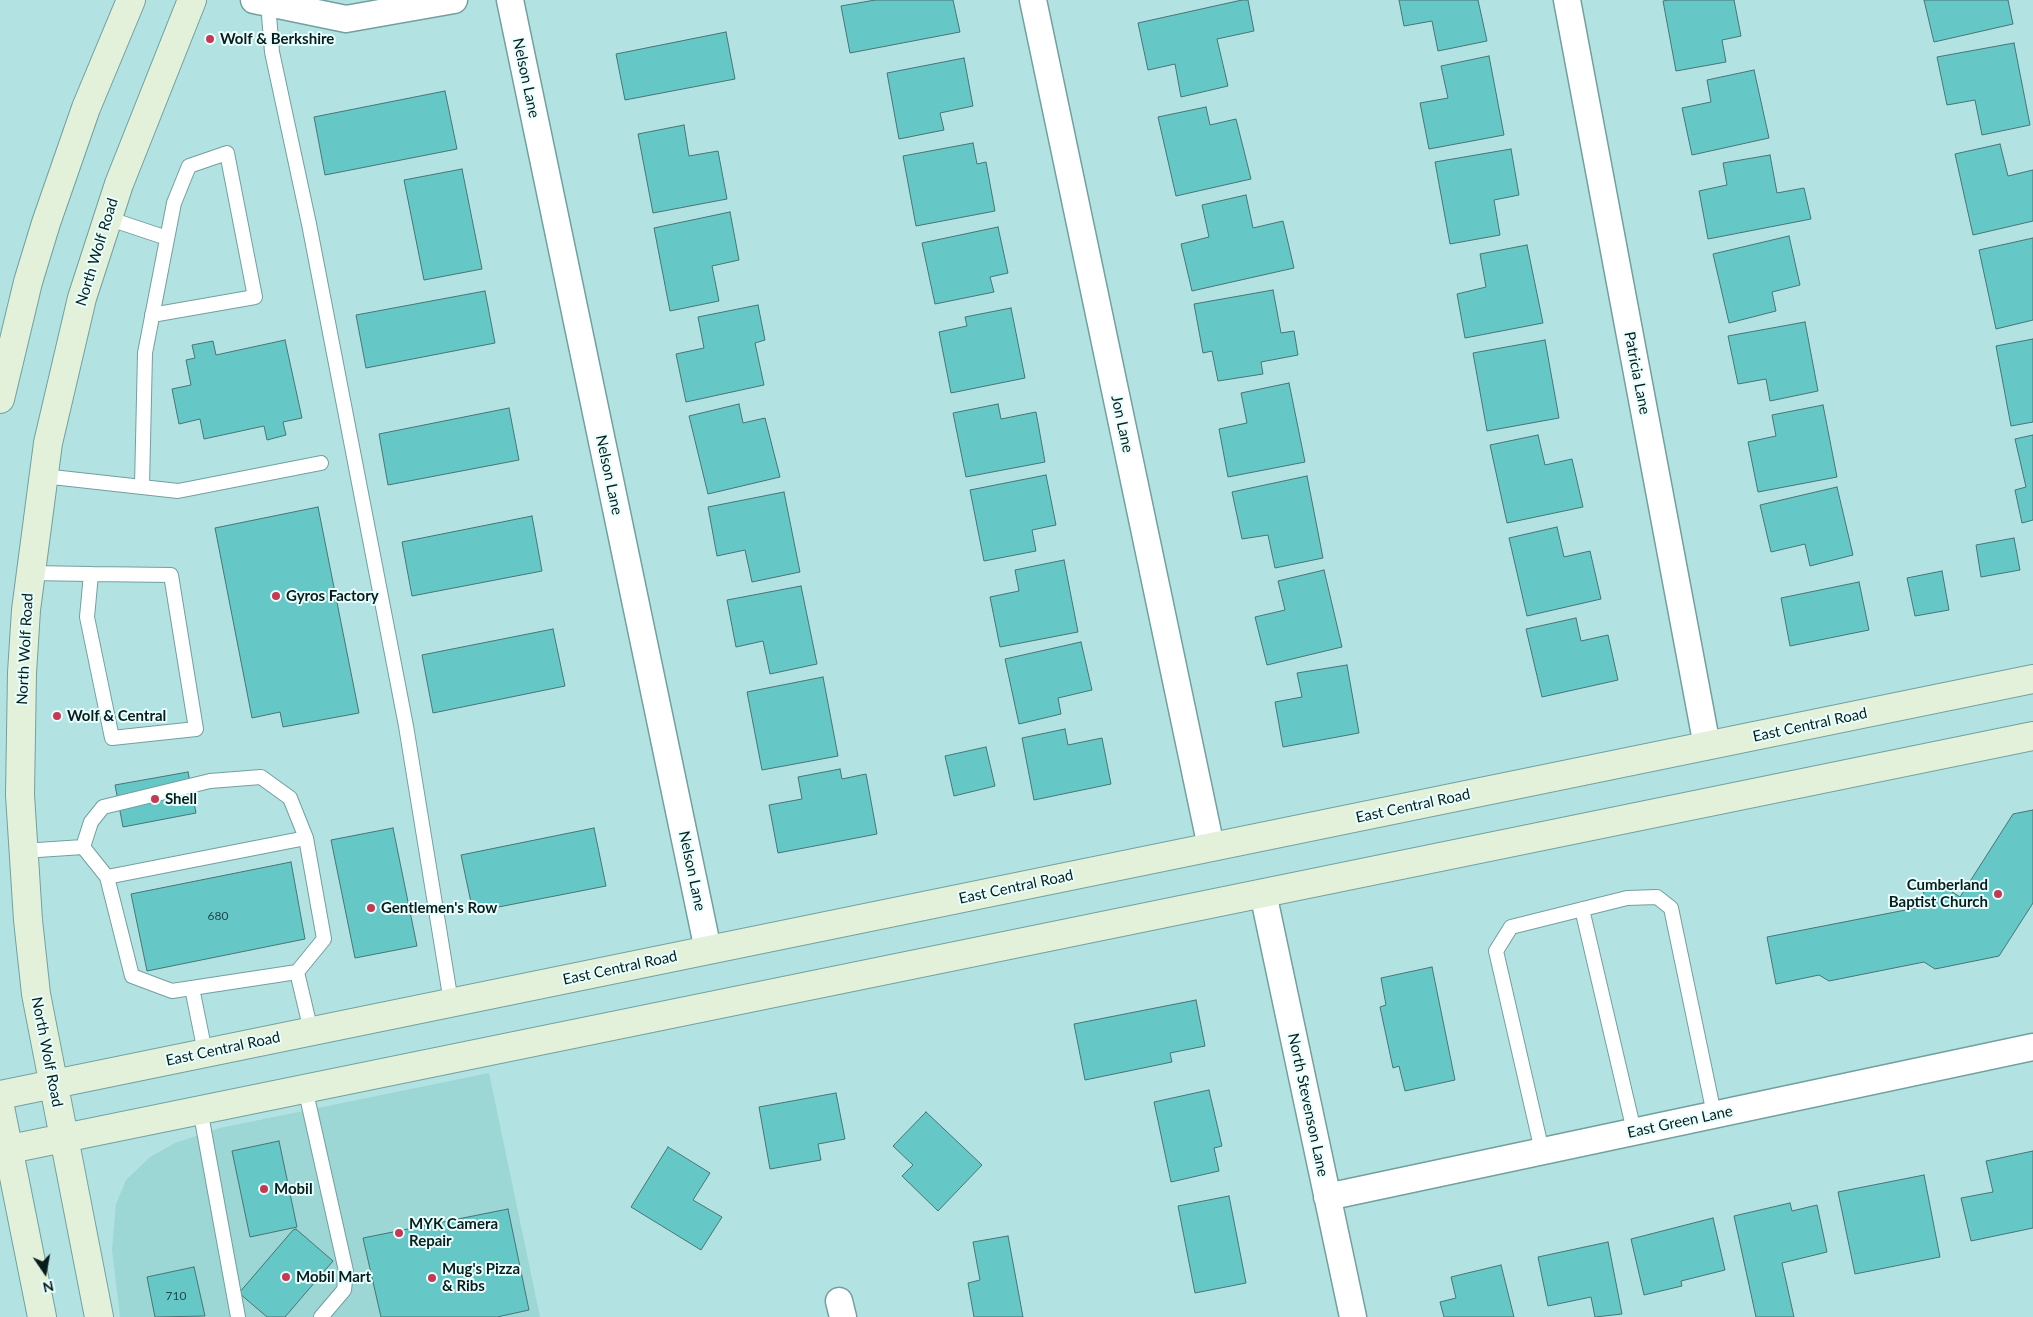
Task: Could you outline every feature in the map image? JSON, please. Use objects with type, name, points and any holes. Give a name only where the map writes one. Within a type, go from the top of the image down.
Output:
[{"type":"main road","points":[[0,399],[24,298],[46,223],[86,108],[131,0]]},
{"type":"main road","name":"North Wolf Road","points":[[99,1317],[36,994],[20,795],[21,682],[30,573],[44,476],[64,369],[82,298],[107,218],[141,123],[192,0]]},
{"type":"main road","name":"East Central Road","points":[[0,1095],[2033,679]]},
{"type":"main road","points":[[4,1150],[2033,736]]},
{"type":"main road","points":[[0,1107],[4,1150],[42,1317]]},
{"type":"street","points":[[261,1],[346,19],[454,0]]},
{"type":"street","name":"Nelson Lane","points":[[510,0],[708,950]]},
{"type":"street","name":"Jon Lane","points":[[1034,0],[1210,847]]},
{"type":"street","name":"Patricia Lane","points":[[1567,0],[1707,746]]},
{"type":"street","name":"North Stevenson Lane","points":[[1263,893],[1353,1317]]},
{"type":"street","name":"East Green Lane","points":[[1327,1196],[2033,1046]]},
{"type":"lane","points":[[261,1],[309,224],[406,726],[451,1002]]},
{"type":"lane","points":[[142,486],[145,353],[152,315],[174,202],[189,166],[226,153],[255,298],[152,315]]},
{"type":"lane","points":[[107,218],[167,238]]},
{"type":"lane","points":[[44,476],[178,491],[321,463]]},
{"type":"lane","points":[[30,573],[171,575],[196,729],[112,738],[88,617],[91,574]]},
{"type":"lane","points":[[261,777],[290,798],[306,838],[324,939],[297,972],[172,991],[132,976],[107,877],[83,846],[91,822],[103,807],[210,782],[261,777]]},
{"type":"lane","points":[[107,877],[306,838]]},
{"type":"lane","points":[[23,851],[83,846]]},
{"type":"lane","points":[[1542,1151],[1496,951],[1511,927],[1627,898],[1658,897],[1671,908],[1714,1114]]},
{"type":"lane","points":[[1582,909],[1634,1131]]},
{"type":"lane","points":[[297,972],[311,1031]]},
{"type":"lane","points":[[192,988],[205,1052]]},
{"type":"lane","points":[[305,1088],[346,1271],[344,1290],[321,1317]]},
{"type":"lane","points":[[200,1109],[238,1317]]},
{"type":"shaded area","points":[[489,1073],[540,1317],[120,1317],[112,1249],[116,1204],[126,1180],[150,1157],[175,1143],[220,1128]]},
{"type":"building","points":[[875,0],[953,0],[960,32],[850,53],[841,6]]},
{"type":"building","points":[[1248,0],[1254,31],[1217,39],[1228,86],[1181,97],[1175,64],[1148,70],[1138,23]]},
{"type":"building","points":[[1399,0],[1478,0],[1487,41],[1438,51],[1432,21],[1404,26]]},
{"type":"building","points":[[1734,0],[1741,36],[1722,40],[1726,62],[1676,71],[1663,1]]},
{"type":"building","points":[[1924,0],[2008,0],[2013,24],[1934,42]]},
{"type":"building","points":[[726,32],[735,79],[625,100],[616,54]]},
{"type":"building","points":[[2014,43],[2030,125],[1982,135],[1975,100],[1947,105],[1937,57]]},
{"type":"building","points":[[1489,56],[1504,135],[1429,149],[1420,103],[1448,98],[1441,66]]},
{"type":"building","points":[[964,58],[973,106],[940,113],[944,130],[899,139],[887,73]]},
{"type":"building","points":[[1754,70],[1769,138],[1692,155],[1682,108],[1711,102],[1707,80]]},
{"type":"building","points":[[445,91],[457,149],[325,175],[314,117]]},
{"type":"building","points":[[1206,107],[1210,125],[1236,119],[1251,179],[1176,196],[1158,117]]},
{"type":"building","points":[[684,125],[689,156],[718,151],[727,199],[653,213],[638,134]]},
{"type":"building","points":[[973,143],[977,164],[986,162],[995,211],[916,226],[903,156]]},
{"type":"building","points":[[2000,144],[2008,176],[2033,170],[2033,221],[1973,235],[1955,154]]},
{"type":"building","points":[[1511,149],[1519,195],[1494,200],[1500,235],[1450,244],[1435,162]]},
{"type":"building","points":[[1770,155],[1777,193],[1804,188],[1811,219],[1708,239],[1699,191],[1727,185],[1723,163]]},
{"type":"building","points":[[462,169],[482,269],[424,280],[404,180]]},
{"type":"building","points":[[1246,195],[1253,228],[1283,221],[1294,268],[1192,291],[1181,244],[1209,237],[1202,205]]},
{"type":"building","points":[[730,212],[739,260],[712,266],[719,301],[670,311],[654,228]]},
{"type":"building","points":[[998,227],[1008,273],[990,277],[994,292],[935,304],[922,243]]},
{"type":"building","points":[[1789,236],[1800,285],[1772,292],[1776,311],[1729,323],[1713,254]]},
{"type":"building","points":[[2033,238],[2033,320],[1996,329],[1979,250]]},
{"type":"building","points":[[1527,245],[1543,323],[1465,338],[1457,294],[1486,287],[1480,254]]},
{"type":"building","points":[[1273,290],[1281,333],[1294,331],[1298,355],[1261,362],[1263,374],[1218,381],[1212,351],[1203,353],[1194,304]]},
{"type":"building","points":[[485,291],[495,343],[366,368],[356,315]]},
{"type":"building","points":[[758,305],[765,340],[755,343],[764,385],[686,402],[676,354],[704,348],[698,317]]},
{"type":"building","points":[[1011,308],[1025,378],[951,393],[939,332],[967,326],[965,317]]},
{"type":"building","points":[[1805,322],[1818,391],[1770,401],[1766,379],[1738,384],[1728,336]]},
{"type":"building","points":[[2033,339],[2033,422],[2011,426],[1996,346]]},
{"type":"building","points":[[285,340],[302,418],[283,422],[286,435],[267,440],[264,426],[204,439],[200,419],[179,424],[172,389],[191,385],[186,360],[195,358],[192,345],[213,341],[216,355]]},
{"type":"building","points":[[1545,340],[1559,418],[1487,431],[1473,353]]},
{"type":"building","points":[[1289,383],[1305,462],[1228,477],[1219,429],[1247,423],[1241,393]]},
{"type":"building","points":[[739,404],[743,423],[765,418],[780,477],[708,494],[689,416]]},
{"type":"building","points":[[998,404],[1001,419],[1036,412],[1045,462],[966,477],[953,413]]},
{"type":"building","points":[[1823,405],[1837,477],[1758,492],[1748,442],[1776,436],[1772,415]]},
{"type":"building","points":[[509,408],[519,460],[388,485],[379,434]]},
{"type":"building","points":[[1538,435],[1545,465],[1572,459],[1583,507],[1507,523],[1490,445]]},
{"type":"building","points":[[2033,435],[2033,520],[2022,523],[2015,490],[2026,487],[2015,439]]},
{"type":"building","points":[[1046,475],[1056,525],[1032,530],[1036,551],[984,561],[970,490]]},
{"type":"building","points":[[1307,476],[1323,558],[1275,568],[1268,535],[1242,539],[1232,492]]},
{"type":"building","points":[[1837,487],[1853,555],[1810,566],[1805,544],[1771,552],[1760,505]]},
{"type":"building","points":[[784,492],[800,572],[752,582],[745,550],[717,556],[708,507]]},
{"type":"building","points":[[318,507],[359,713],[283,727],[280,712],[252,718],[215,528]]},
{"type":"building","points":[[532,516],[542,571],[412,596],[402,542]]},
{"type":"building","points":[[1557,527],[1564,557],[1590,551],[1601,599],[1527,616],[1509,538]]},
{"type":"building","points":[[2014,538],[2020,570],[1981,577],[1976,545]]},
{"type":"building","points":[[1064,560],[1078,632],[1000,647],[990,597],[1019,591],[1015,570]]},
{"type":"building","points":[[1324,570],[1342,647],[1267,665],[1255,617],[1285,610],[1278,581]]},
{"type":"building","points":[[1942,571],[1949,610],[1915,616],[1907,578]]},
{"type":"building","points":[[1859,582],[1869,630],[1790,646],[1781,598]]},
{"type":"building","points":[[801,586],[817,664],[770,674],[763,641],[736,647],[727,600]]},
{"type":"building","points":[[1576,618],[1581,641],[1608,635],[1618,680],[1542,697],[1526,629]]},
{"type":"building","points":[[553,629],[565,686],[433,713],[422,655]]},
{"type":"building","points":[[1081,642],[1092,690],[1058,698],[1061,714],[1019,724],[1005,659]]},
{"type":"building","points":[[1347,665],[1359,733],[1283,747],[1275,702],[1302,697],[1297,673]]},
{"type":"building","points":[[823,677],[838,756],[762,770],[747,692]]},
{"type":"building","points":[[1065,729],[1068,745],[1102,738],[1111,784],[1034,800],[1022,738]]},
{"type":"building","points":[[986,747],[995,786],[954,796],[945,756]]},
{"type":"building","points":[[840,769],[842,779],[866,774],[877,834],[778,853],[769,805],[802,799],[798,777]]},
{"type":"building","name":"Shell","points":[[188,772],[196,813],[123,827],[115,785]]},
{"type":"building","name":"Cumberland Baptist Church","points":[[2033,810],[2033,903],[1999,956],[1935,969],[1924,962],[1829,981],[1819,975],[1776,984],[1767,937],[1926,906],[1923,890],[1943,886],[1960,897],[2013,814]]},
{"type":"building","points":[[393,828],[417,946],[355,958],[331,840]]},
{"type":"building","points":[[594,828],[606,886],[473,912],[461,855]]},
{"type":"building","points":[[291,862],[305,939],[147,971],[131,894]]},
{"type":"building","points":[[1432,967],[1455,1080],[1405,1091],[1399,1066],[1393,1068],[1380,1007],[1386,1005],[1381,978]]},
{"type":"building","points":[[1196,1000],[1205,1046],[1170,1053],[1172,1062],[1085,1080],[1074,1024]]},
{"type":"building","points":[[1209,1090],[1222,1146],[1214,1148],[1219,1171],[1171,1182],[1154,1102]]},
{"type":"building","points":[[836,1093],[845,1139],[818,1144],[821,1160],[770,1169],[759,1107]]},
{"type":"building","points":[[926,1112],[982,1165],[938,1211],[902,1176],[913,1165],[893,1146]]},
{"type":"building","name":"Mobil","points":[[279,1141],[297,1227],[250,1237],[232,1151]]},
{"type":"building","points":[[668,1147],[710,1173],[693,1200],[722,1217],[701,1250],[631,1207]]},
{"type":"building","points":[[2033,1151],[2033,1228],[1971,1241],[1961,1198],[1993,1192],[1986,1161]]},
{"type":"building","points":[[1924,1175],[1940,1257],[1855,1274],[1838,1192]]},
{"type":"building","points":[[1229,1196],[1246,1283],[1195,1293],[1178,1206]]},
{"type":"building","points":[[1790,1203],[1792,1211],[1817,1205],[1827,1252],[1782,1263],[1794,1317],[1756,1317],[1734,1216]]},
{"type":"building","points":[[508,1209],[529,1310],[497,1317],[381,1317],[363,1238]]},
{"type":"building","points":[[1713,1218],[1725,1270],[1681,1281],[1682,1286],[1644,1295],[1631,1239]]},
{"type":"building","name":"Mobil Mart","points":[[296,1229],[333,1261],[285,1317],[267,1317],[239,1293],[293,1230]]},
{"type":"building","points":[[1008,1236],[1023,1317],[974,1317],[968,1283],[980,1280],[973,1242]]},
{"type":"building","points":[[1608,1242],[1622,1314],[1595,1317],[1591,1297],[1548,1306],[1538,1257]]},
{"type":"building","points":[[1501,1265],[1514,1317],[1444,1317],[1440,1302],[1456,1298],[1451,1277]]},
{"type":"building","points":[[194,1267],[205,1316],[155,1317],[147,1277]]},
{"type":"place","name":"Wolf & Berkshire","points":[[210,39]]},
{"type":"place","name":"Gyros Factory","points":[[276,596]]},
{"type":"place","name":"Wolf & Central","points":[[57,716]]},
{"type":"place","name":"Shell","points":[[155,799]]},
{"type":"place","name":"Cumberland Baptist Church","points":[[1998,894]]},
{"type":"place","name":"Gentlemen's Row","points":[[371,908]]},
{"type":"place","name":"Mobil","points":[[264,1189]]},
{"type":"place","name":"MYK Camera Repair","points":[[399,1233]]},
{"type":"place","name":"Mobil Mart","points":[[286,1277]]},
{"type":"place","name":"Mug's Pizza & Ribs","points":[[432,1278]]}]
